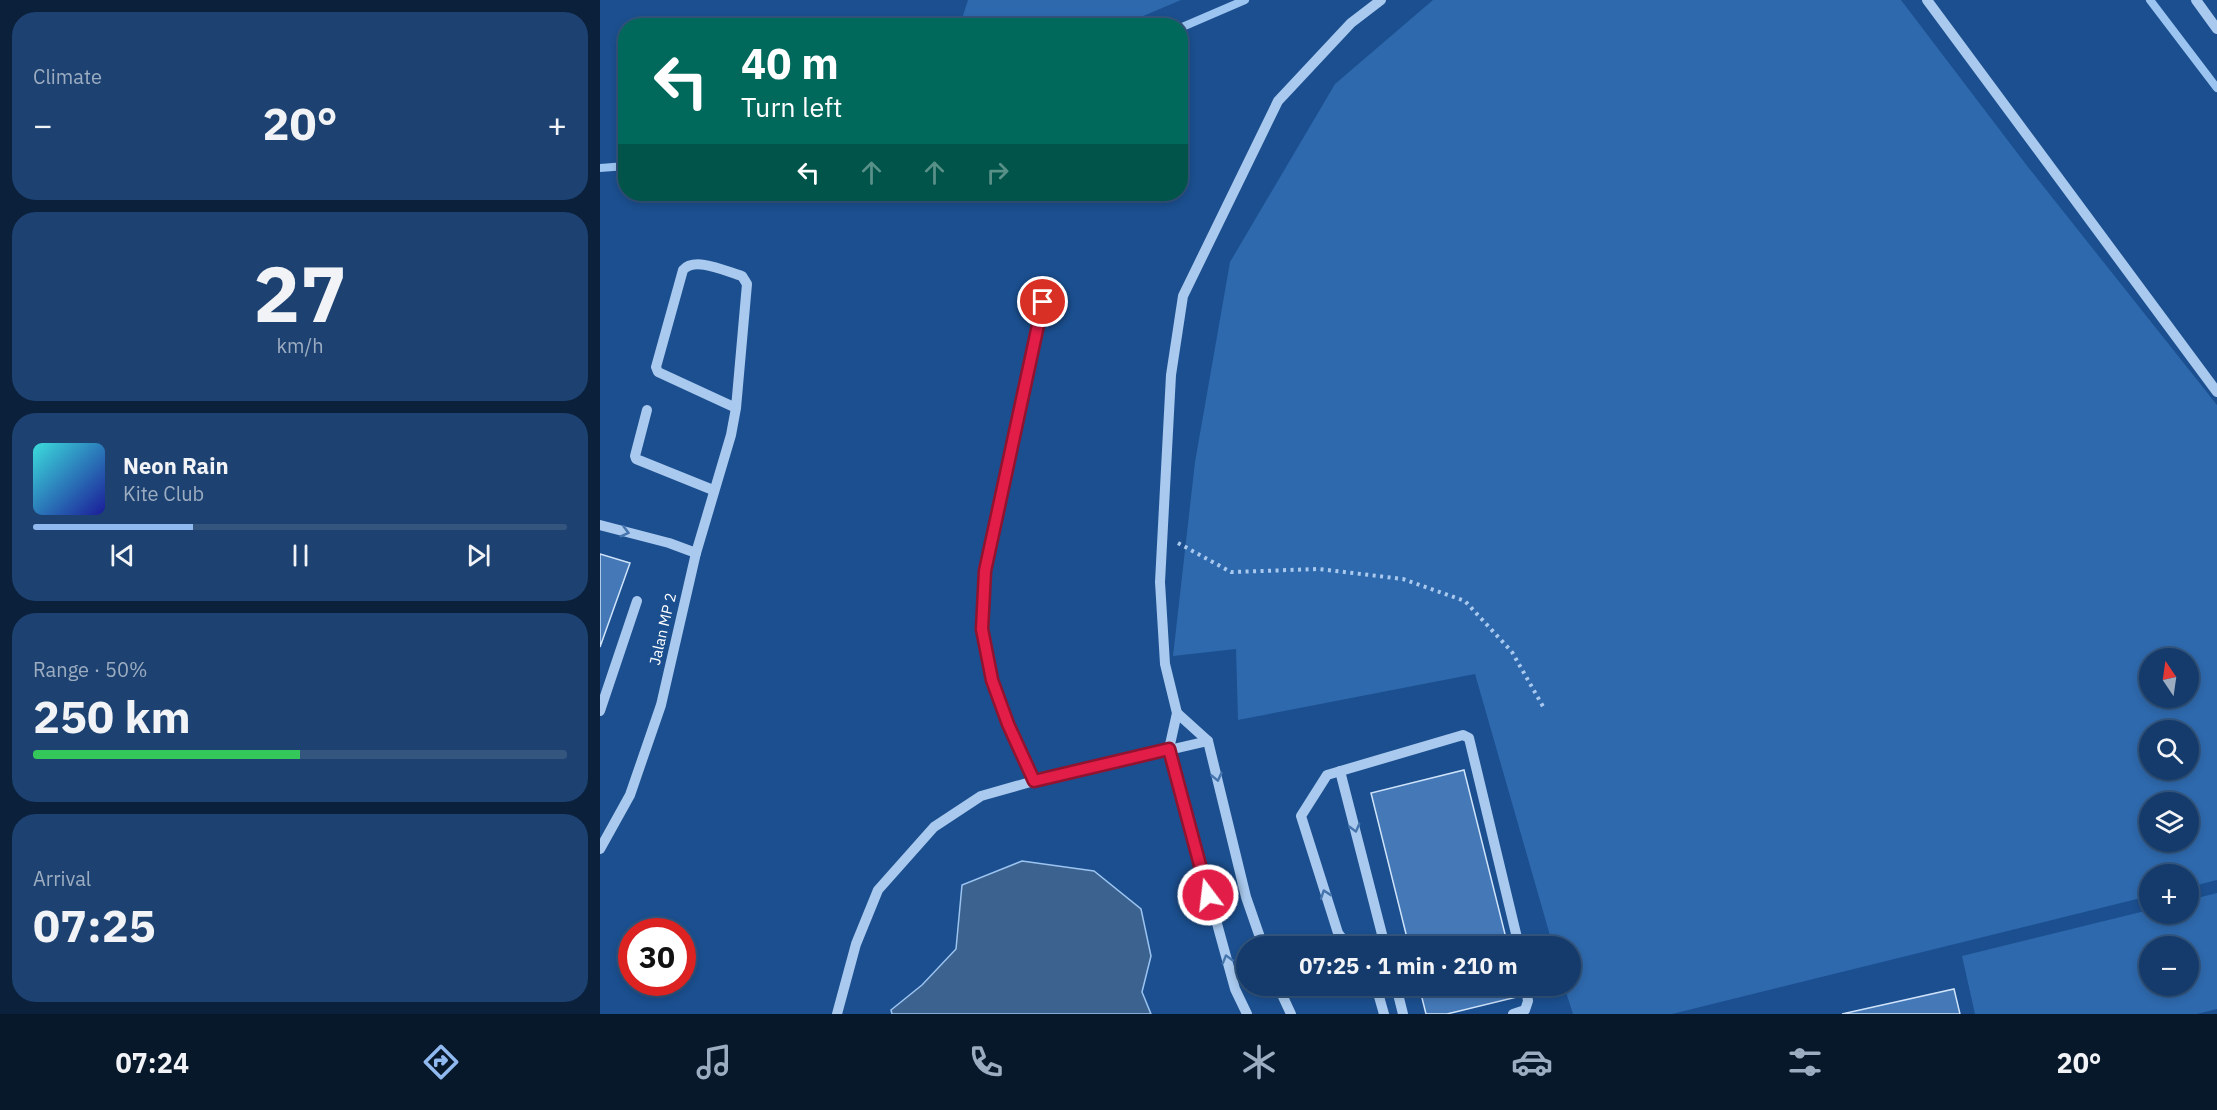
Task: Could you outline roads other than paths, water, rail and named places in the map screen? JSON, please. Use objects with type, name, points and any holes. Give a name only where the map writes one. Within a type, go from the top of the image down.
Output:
[{"type":"street","points":[[1247,1014],[1235,989],[1169,749],[1177,713],[1165,664],[1160,582],[1171,375],[1183,296],[1278,101],[1351,23],[1381,0]]},
{"type":"street","points":[[1927,0],[2217,392]]},
{"type":"street","points":[[2196,0],[2217,28]]},
{"type":"street","name":"Jalan MP 2","points":[[600,849],[630,795],[662,705],[696,553],[731,435],[736,408],[747,284],[742,276],[695,263],[687,265],[683,270],[656,367],[658,372],[736,408]]},
{"type":"street","points":[[1034,781],[1008,724],[992,680],[982,629],[985,571],[1043,302]]},
{"type":"street","points":[[647,410],[634,456],[636,459],[714,490]]},
{"type":"street","points":[[600,525],[669,543],[696,553]]},
{"type":"street","points":[[600,711],[637,601]]},
{"type":"street","points":[[1177,713],[1208,741],[1246,897],[1260,936]]},
{"type":"street","points":[[1340,936],[1301,816],[1327,775],[1463,735],[1469,738],[1517,936]]},
{"type":"street","points":[[837,1014],[856,944],[878,890],[934,828],[981,796],[1034,781],[1208,741]]},
{"type":"street","points":[[1340,771],[1382,936]]},
{"type":"street","points":[[1283,996],[1291,1014]]},
{"type":"street","points":[[1379,996],[1384,1014]]},
{"type":"street","points":[[1398,996],[1403,1014]]},
{"type":"street","points":[[1513,1014],[1525,1010],[1527,996]]},
{"type":"waterway","points":[[1188,25],[1245,0]]},
{"type":"waterway","points":[[2150,0],[2217,88]]},
{"type":"waterway","points":[[600,168],[618,167]]}]
